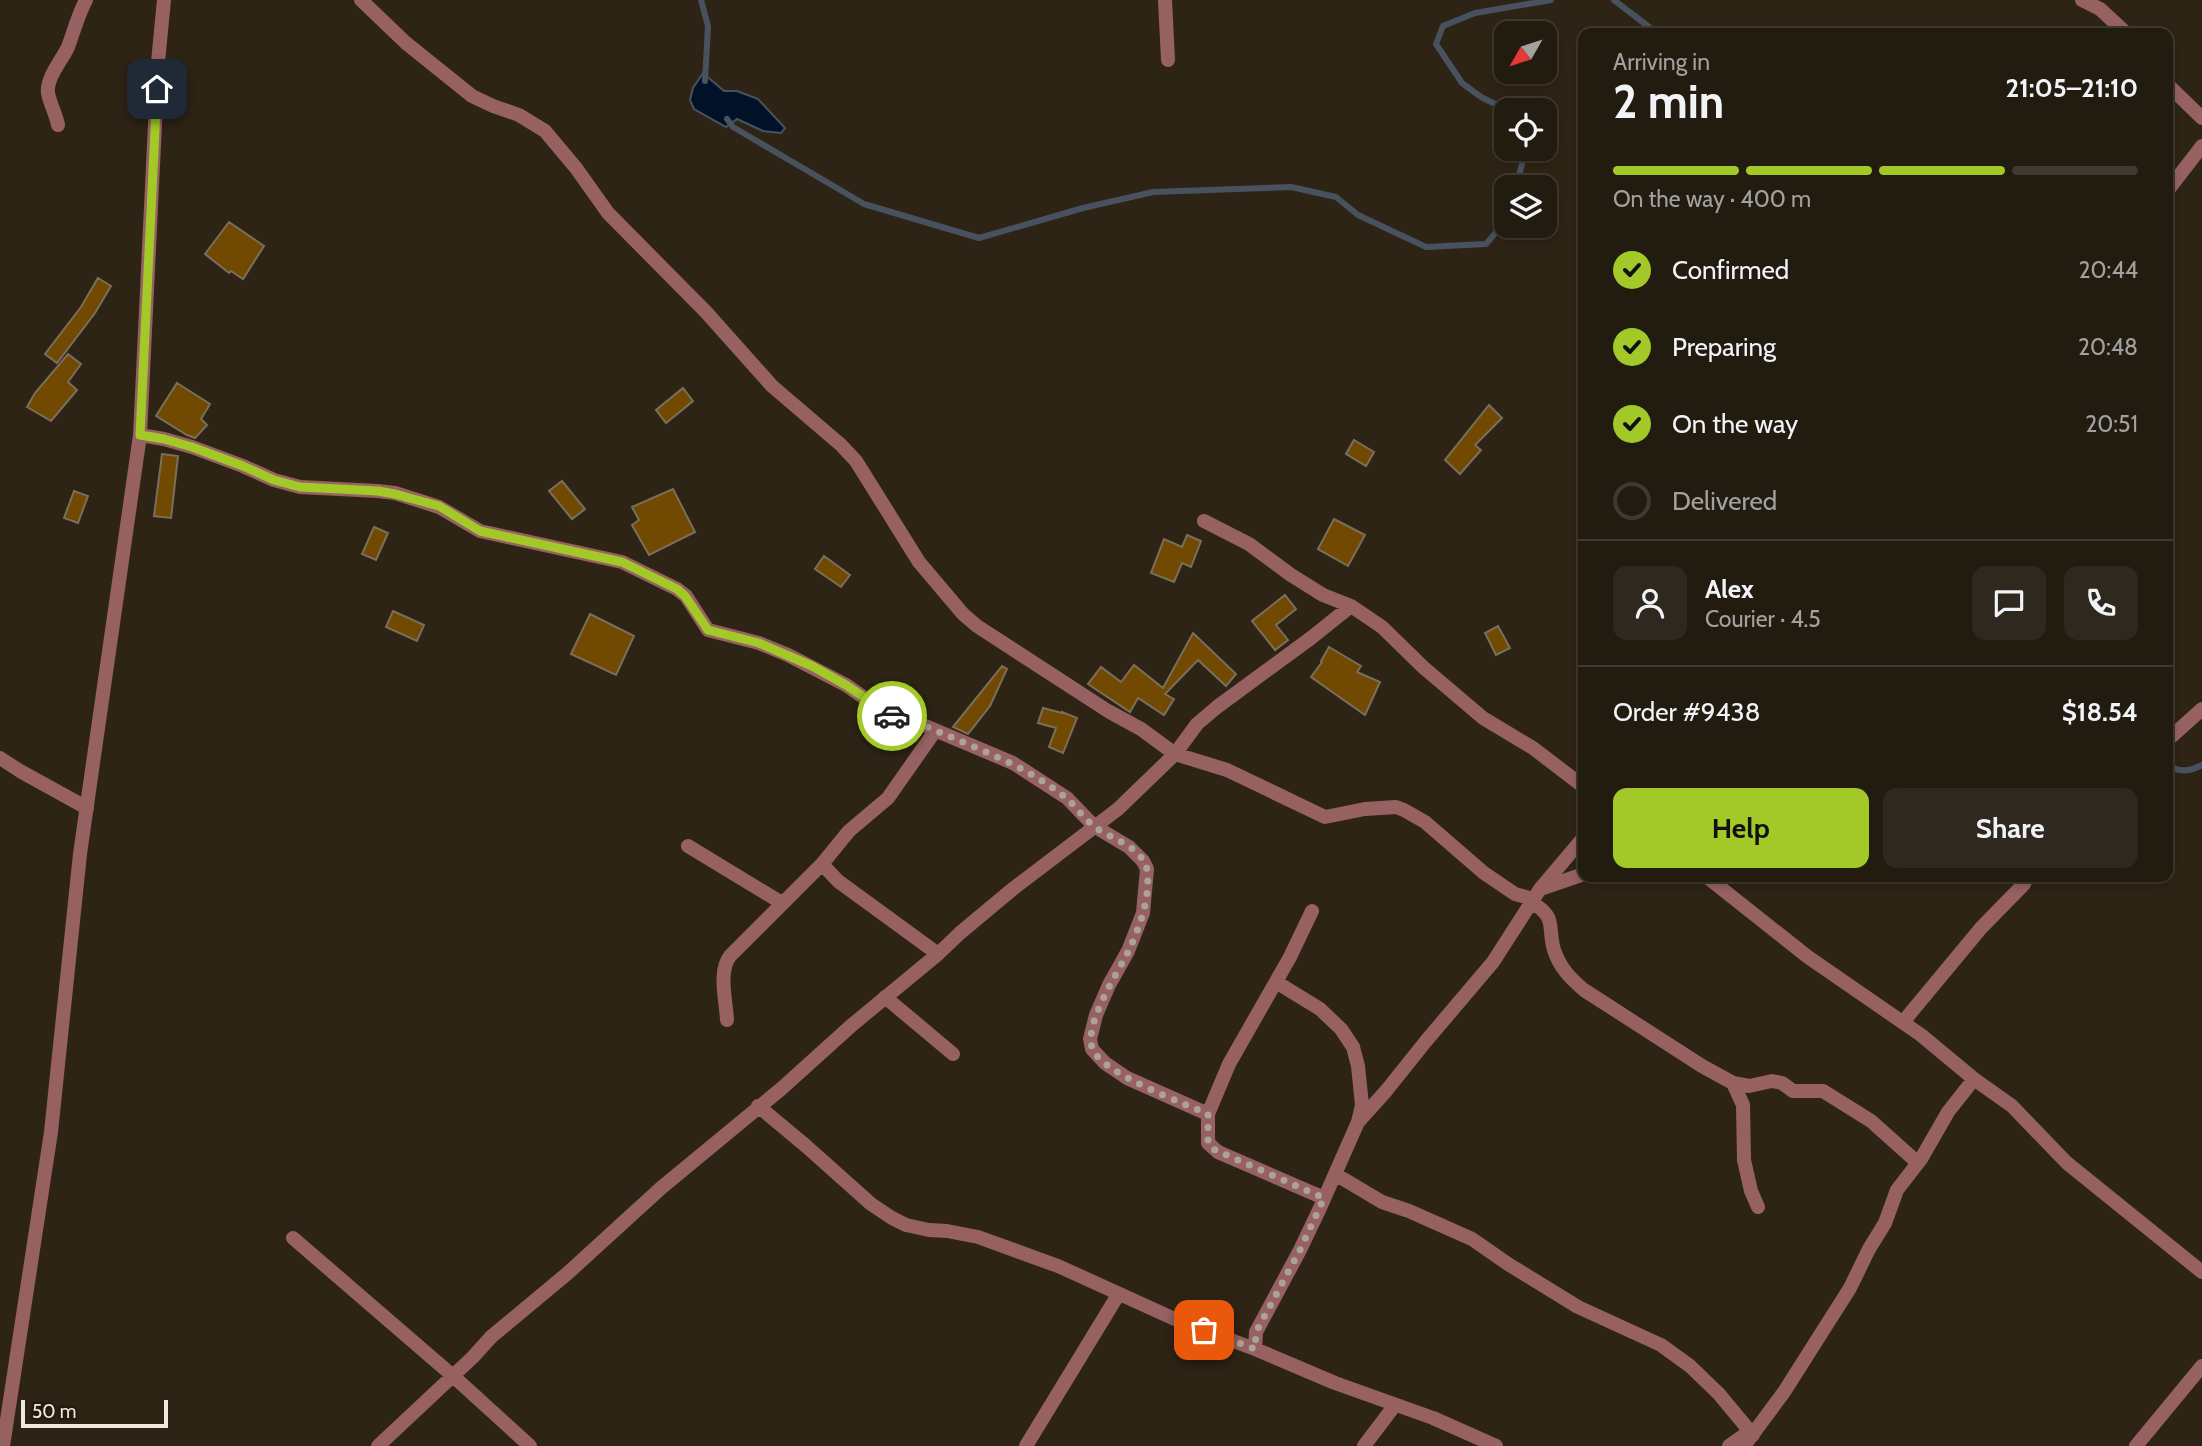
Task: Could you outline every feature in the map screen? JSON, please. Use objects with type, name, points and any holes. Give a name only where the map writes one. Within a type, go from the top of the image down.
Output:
[{"type":"street","points":[[58,125],[48,93],[49,85],[86,0]]},
{"type":"street","points":[[3,1446],[51,1132],[80,854],[140,435],[158,62],[164,0]]},
{"type":"street","points":[[361,0],[406,43],[472,96],[519,115],[545,131],[576,168],[608,214],[706,312],[772,386],[856,461],[919,562],[963,614],[977,626],[1108,711],[1141,729],[1175,754],[1227,770],[1325,817],[1365,809],[1396,807],[1404,810],[1425,822],[1484,873],[1515,894],[1535,897],[1578,877]]},
{"type":"street","points":[[1165,0],[1168,60]]},
{"type":"street","points":[[2082,0],[2100,9],[2121,28]]},
{"type":"street","points":[[2173,90],[2202,118]]},
{"type":"street","points":[[2173,184],[2202,146]]},
{"type":"street","points":[[140,435],[192,447],[274,480],[300,487],[395,494],[439,506],[480,531],[622,562],[677,589],[685,596],[708,630],[759,643],[788,655],[846,685],[889,715],[911,720],[1013,763],[1040,779],[1067,798],[1094,826],[1129,846],[1147,869],[1143,913],[1128,951],[1096,1015],[1090,1039],[1092,1049],[1105,1063],[1127,1078],[1208,1114]]},
{"type":"street","points":[[1204,521],[1249,544],[1290,575],[1323,595],[1350,606],[1382,626],[1423,667],[1483,718],[1533,748],[1578,782]]},
{"type":"street","points":[[378,1446],[512,1317],[569,1272],[661,1188],[1014,888],[1118,809],[1175,754],[1207,715],[1350,606]]},
{"type":"street","points":[[2173,735],[2202,709]]},
{"type":"street","points":[[727,1020],[725,962],[822,864],[849,831],[888,798],[935,731]]},
{"type":"street","points":[[0,758],[87,808]]},
{"type":"street","points":[[1358,1122],[1493,962],[1535,897],[1578,844]]},
{"type":"street","points":[[688,846],[782,903]]},
{"type":"street","points":[[822,864],[838,881],[938,954]]},
{"type":"street","points":[[1713,882],[1808,957],[1903,1022],[2012,1106],[2067,1163],[2202,1272]]},
{"type":"street","points":[[1903,1022],[1981,928],[2025,882]]},
{"type":"street","points":[[1535,897],[1552,925],[1553,947],[1567,975],[1584,990],[1733,1083],[1749,1086],[1772,1081],[1782,1083],[1793,1091],[1823,1091],[1871,1121],[1918,1163]]},
{"type":"street","points":[[1312,911],[1276,982],[1228,1064],[1208,1114],[1208,1143],[1213,1149],[1324,1198]]},
{"type":"street","points":[[1255,1349],[1256,1332],[1300,1250],[1358,1122],[1362,1105],[1353,1047],[1341,1029],[1320,1009],[1276,982]]},
{"type":"street","points":[[885,997],[953,1054]]},
{"type":"street","points":[[1729,1446],[1749,1437],[1784,1392],[1850,1288],[1885,1223],[1898,1190],[1918,1163],[1948,1112],[1974,1079]]},
{"type":"street","points":[[1733,1083],[1743,1105],[1744,1160],[1751,1191],[1758,1207]]},
{"type":"street","points":[[758,1106],[848,1185],[892,1218],[906,1225],[978,1237],[1058,1266],[1179,1321],[1335,1383],[1433,1418],[1496,1446]]},
{"type":"street","points":[[1335,1174],[1382,1202],[1472,1239],[1578,1307],[1661,1345],[1690,1366],[1719,1394],[1749,1437]]},
{"type":"street","points":[[293,1238],[530,1446]]},
{"type":"street","points":[[1026,1446],[1118,1294]]},
{"type":"street","points":[[2136,1446],[2202,1366]]},
{"type":"street","points":[[1364,1446],[1395,1405]]},
{"type":"water","points":[[703,73],[724,91],[737,91],[758,99],[785,128],[781,133],[763,131],[737,119],[726,127],[694,109],[690,100],[693,88]]},
{"type":"building","points":[[229,222],[264,246],[243,279],[231,271],[229,273],[205,254]]},
{"type":"building","points":[[98,278],[111,286],[95,313],[57,363],[45,354],[81,307]]},
{"type":"building","points":[[68,354],[81,364],[68,382],[77,390],[51,421],[27,407],[35,393]]},
{"type":"building","points":[[177,383],[210,404],[201,419],[207,425],[195,438],[156,416]]},
{"type":"building","points":[[683,388],[693,401],[666,423],[656,410]]},
{"type":"building","points":[[1489,405],[1502,418],[1475,445],[1481,450],[1460,474],[1445,460]]},
{"type":"building","points":[[1354,440],[1374,452],[1366,466],[1346,454]]},
{"type":"building","points":[[162,454],[178,456],[171,518],[154,516]]},
{"type":"building","points":[[562,481],[585,509],[572,519],[549,491]]},
{"type":"building","points":[[673,489],[695,532],[649,555],[632,525],[639,520],[632,507]]},
{"type":"building","points":[[74,491],[88,496],[78,523],[64,518]]},
{"type":"building","points":[[1334,519],[1365,535],[1348,566],[1318,549]]},
{"type":"building","points":[[374,527],[388,533],[376,560],[362,554]]},
{"type":"building","points":[[1187,535],[1201,541],[1191,567],[1182,563],[1174,582],[1151,573],[1164,539],[1182,547]]},
{"type":"building","points":[[824,556],[850,575],[841,587],[815,569]]},
{"type":"building","points":[[1285,595],[1296,609],[1276,625],[1288,640],[1275,650],[1252,621]]},
{"type":"building","points":[[393,611],[424,625],[417,641],[386,627]]},
{"type":"building","points":[[590,614],[634,636],[616,675],[571,654]]},
{"type":"building","points":[[1498,626],[1510,648],[1496,655],[1485,633]]},
{"type":"building","points":[[1193,633],[1236,674],[1226,686],[1198,660],[1165,694],[1174,699],[1164,715],[1138,698],[1130,712],[1088,684],[1101,667],[1121,682],[1134,665],[1163,688]]},
{"type":"building","points":[[1329,647],[1361,666],[1357,672],[1380,682],[1365,715],[1311,677]]},
{"type":"building","points":[[1002,666],[1007,669],[990,706],[968,734],[953,727]]},
{"type":"building","points":[[1043,708],[1077,718],[1063,753],[1049,747],[1056,728],[1038,723]]},
{"type":"waterway","points":[[701,0],[708,26],[705,81]]},
{"type":"waterway","points":[[1494,104],[1462,83],[1436,44],[1443,26],[1475,13],[1551,0]]},
{"type":"waterway","points":[[1614,0],[1650,28]]},
{"type":"waterway","points":[[727,119],[733,127],[864,204],[979,238],[1083,208],[1153,192],[1291,187],[1336,197],[1358,215],[1426,247],[1486,244],[1494,235]]},
{"type":"waterway","points":[[1519,175],[1523,161]]},
{"type":"waterway","points":[[2173,767],[2185,771],[2202,765]]},
{"type":"way so far","points":[[892,716],[911,720],[1013,763],[1067,798],[1094,826],[1129,846],[1143,861],[1147,869],[1143,913],[1128,951],[1096,1015],[1090,1039],[1092,1049],[1105,1063],[1127,1078],[1208,1114],[1208,1143],[1213,1149],[1324,1198],[1300,1250],[1256,1332],[1255,1349],[1204,1330]]},
{"type":"route","points":[[157,89],[140,435],[192,447],[274,480],[300,487],[378,491],[419,499],[439,506],[480,531],[622,562],[677,589],[692,604],[708,630],[759,643],[812,666],[892,716]]}]
